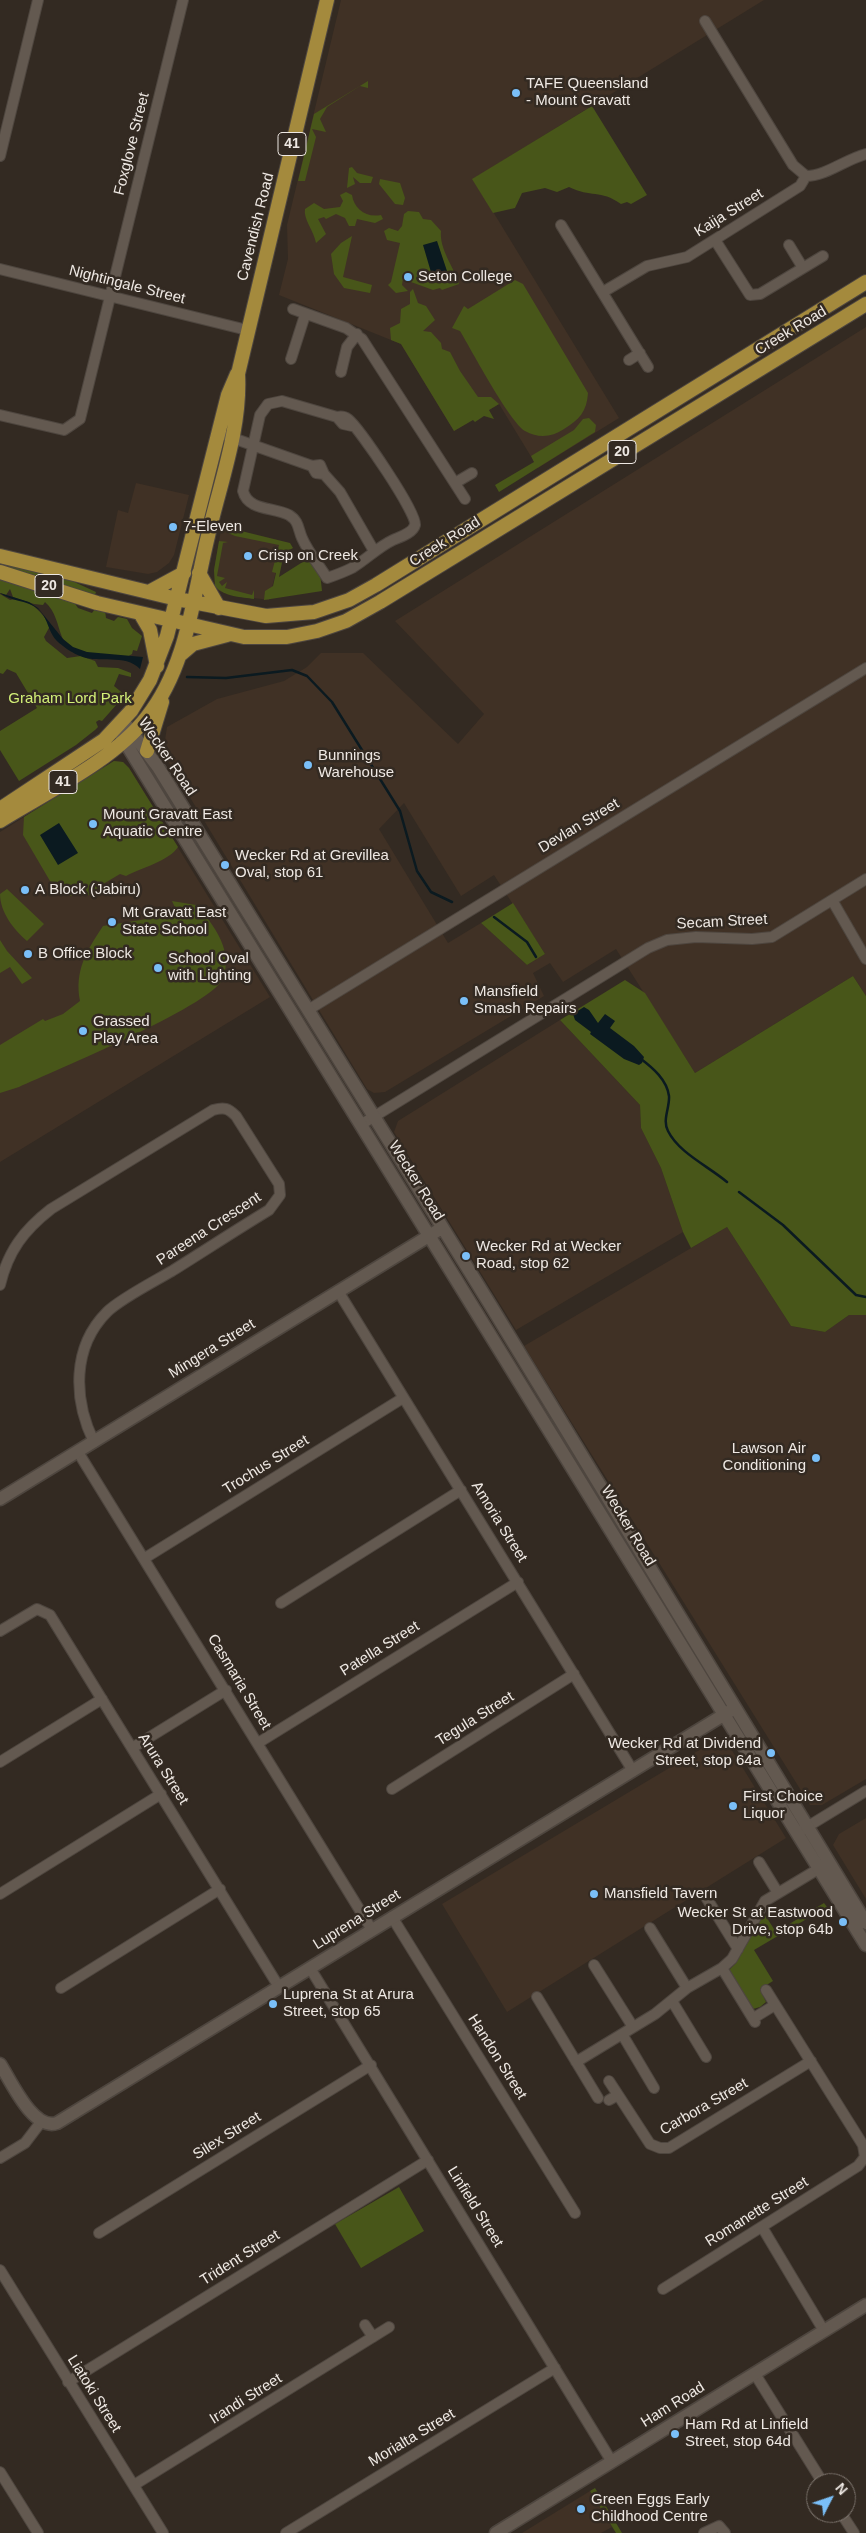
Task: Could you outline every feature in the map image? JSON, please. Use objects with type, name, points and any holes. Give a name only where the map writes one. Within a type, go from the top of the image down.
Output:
[{"type":"main road","name":"Cavendish Road","points":[[172,621],[228,395],[238,374],[327,0]]},
{"type":"main road","name":"Creek Road","points":[[0,556],[177,599],[266,616],[297,615],[330,607],[362,593],[866,282]]},
{"type":"main road","name":"Creek Road","points":[[0,572],[97,603],[229,635],[258,638],[302,635],[332,626],[359,614],[866,304]]},
{"type":"main road","name":"Cavendish Road","points":[[187,624],[232,438],[239,398],[238,374]]},
{"type":"main road","points":[[149,592],[184,573]]},
{"type":"main road","points":[[199,573],[219,608]]},
{"type":"main road","points":[[140,613],[150,630],[157,666]]},
{"type":"main road","name":"41","points":[[0,809],[88,753],[120,725],[143,693],[157,666],[172,621]]},
{"type":"main road","name":"41","points":[[0,821],[98,761],[129,737],[162,696],[179,656],[187,624]]},
{"type":"main road","points":[[179,656],[193,644],[229,635]]},
{"type":"main road","points":[[147,751],[161,708],[162,696]]},
{"type":"street","points":[[0,156],[38,0]]},
{"type":"street","name":"Foxglove Street","points":[[0,415],[64,430],[80,419],[183,0]]},
{"type":"street","points":[[705,21],[793,165],[806,176]]},
{"type":"street","name":"Kaija Street","points":[[602,292],[648,266],[679,260],[715,240],[800,186],[806,176],[813,176],[851,158],[866,154]]},
{"type":"street","points":[[561,225],[648,367]]},
{"type":"street","points":[[715,240],[750,295],[760,294],[823,256]]},
{"type":"street","points":[[789,246],[802,268]]},
{"type":"street","name":"Nightingale Street","points":[[0,269],[247,330]]},
{"type":"street","points":[[293,309],[346,328],[357,334],[373,354],[465,498]]},
{"type":"street","points":[[291,359],[305,314]]},
{"type":"street","points":[[341,372],[347,347],[357,334]]},
{"type":"street","points":[[629,360],[640,354]]},
{"type":"street","points":[[282,401],[337,417],[343,424],[352,426],[370,446],[415,520],[415,525],[411,530],[374,551],[351,568],[328,578],[302,538],[295,520],[287,514],[257,505],[245,497],[243,487],[263,408],[271,402],[282,401]]},
{"type":"street","points":[[218,434],[312,466],[320,465],[324,474],[335,485],[374,551]]},
{"type":"street","points":[[455,483],[472,473]]},
{"type":"street","name":"Devlan Street","points":[[308,1010],[866,668]]},
{"type":"street","name":"Wecker Road","points":[[120,725],[724,1715],[802,1830],[824,1866],[866,1945]]},
{"type":"street","name":"Wecker Road","points":[[129,737],[147,751],[374,1116],[736,1707],[802,1830]]},
{"type":"street","name":"Secam Street","points":[[374,1116],[648,948],[667,940],[696,937],[752,939],[772,937],[866,879]]},
{"type":"street","points":[[832,900],[866,959]]},
{"type":"street","name":"Pareena Crescent","points":[[0,1284],[14,1246],[30,1226],[51,1209],[213,1110],[222,1107],[229,1109],[236,1116],[279,1184],[280,1195],[269,1210],[108,1311],[87,1339],[79,1368],[78,1389],[80,1409],[94,1442]]},
{"type":"street","points":[[362,1124],[374,1116]]},
{"type":"street","name":"Mingera Street","points":[[0,1499],[442,1227]]},
{"type":"street","name":"Amoria Street","points":[[338,1291],[633,1771]]},
{"type":"street","name":"Trochus Street","points":[[145,1558],[403,1398]]},
{"type":"street","points":[[560,1447],[573,1440]]},
{"type":"street","name":"Casmaria Street","points":[[78,1452],[145,1558],[372,1930]]},
{"type":"street","points":[[281,1603],[461,1490]]},
{"type":"street","points":[[610,1527],[622,1519]]},
{"type":"street","name":"Patella Street","points":[[258,1742],[518,1582]]},
{"type":"street","name":"Arura Street","points":[[0,1631],[33,1611],[46,1612],[54,1620],[279,1987]]},
{"type":"street","name":"Tegula Street","points":[[392,1789],[574,1674]]},
{"type":"street","points":[[132,1748],[226,1690]]},
{"type":"street","points":[[0,1762],[102,1699]]},
{"type":"street","name":"Luprena Street","points":[[41,2122],[53,2124],[61,2121],[736,1707]]},
{"type":"street","points":[[802,1830],[866,1791]]},
{"type":"street","points":[[0,1894],[161,1794]]},
{"type":"street","points":[[759,1862],[778,1893]]},
{"type":"street","points":[[576,2062],[672,2001],[687,1988],[722,1968],[732,1959],[759,1908],[765,1901],[824,1866]]},
{"type":"street","name":"Wecker Road","points":[[824,1866],[866,1923]]},
{"type":"street","points":[[61,1988],[220,1889]]},
{"type":"street","points":[[704,1894],[738,1949]]},
{"type":"street","name":"Handon Street","points":[[392,1917],[575,2213]]},
{"type":"street","points":[[650,1928],[687,1988]]},
{"type":"street","points":[[594,1964],[633,2027]]},
{"type":"street","name":"Linfield Street","points":[[310,1968],[612,2462]]},
{"type":"street","points":[[722,1968],[756,2019],[775,2005]]},
{"type":"street","points":[[766,1990],[863,2145],[865,2157]]},
{"type":"street","points":[[537,1997],[598,2098]]},
{"type":"street","points":[[672,2001],[706,2057]]},
{"type":"street","points":[[622,2034],[654,2088]]},
{"type":"street","name":"Carbora Street","points":[[609,2081],[614,2098],[650,2144],[660,2148],[669,2148],[811,2061]]},
{"type":"street","points":[[0,2064],[31,2113],[41,2122],[25,2143],[0,2158]]},
{"type":"street","name":"Silex Street","points":[[99,2233],[371,2065]]},
{"type":"street","name":"Romanette Street","points":[[663,2289],[858,2166],[865,2157]]},
{"type":"street","name":"Trident Street","points":[[68,2382],[428,2160]]},
{"type":"street","points":[[762,2227],[824,2331]]},
{"type":"street","name":"Liatoki Street","points":[[0,2270],[163,2533]]},
{"type":"street","name":"Ham Road","points":[[496,2533],[866,2305]]},
{"type":"street","points":[[365,2325],[373,2337]]},
{"type":"street","name":"Irandi Street","points":[[134,2485],[389,2327]]},
{"type":"street","name":"Morialta Street","points":[[286,2533],[555,2368]]},
{"type":"street","points":[[755,2374],[817,2473]]},
{"type":"street","points":[[0,2472],[38,2533]]},
{"type":"street","points":[[704,2533],[719,2526],[725,2533]]},
{"type":"shaded area","name":"Seton College","points":[[341,0],[764,0],[473,179],[619,418],[538,468],[499,404],[454,431],[401,344],[279,295],[288,259],[287,225]]},
{"type":"shaded area","points":[[437,241],[448,274],[433,279],[423,245]]},
{"type":"shaded area","points":[[866,327],[866,996],[853,976],[695,1073],[616,949],[563,982],[550,963],[533,973],[544,996],[385,1092],[374,1093],[367,1089],[163,753],[167,727],[217,699],[284,681],[307,667],[321,653],[363,653],[458,744],[484,714],[395,621]],"holes":[[[404,803],[461,896],[494,875],[545,954],[527,965],[481,923],[448,943],[379,829]]]},
{"type":"shaded area","points":[[136,483],[189,495],[174,555],[169,563],[157,572],[148,574],[106,567],[118,510],[128,513]]},
{"type":"shaded area","name":"Crisp on Creek","points":[[224,528],[283,542],[269,600],[232,595],[219,591],[215,586],[214,570],[221,530]]},
{"type":"shaded area","points":[[0,593],[29,602],[38,608],[63,639],[73,647],[87,652],[143,657],[140,669],[127,661],[87,658],[73,653],[55,639],[38,609],[29,604],[8,598]]},
{"type":"shaded area","name":"Mt Gravatt East State School","points":[[114,761],[123,762],[129,768],[270,997],[0,1162],[0,832]]},
{"type":"shaded area","points":[[59,823],[78,853],[58,865],[40,835]]},
{"type":"shaded area","points":[[584,1007],[589,1010],[598,1023],[605,1014],[615,1021],[610,1028],[634,1046],[644,1057],[642,1063],[639,1065],[624,1059],[590,1034],[591,1032],[575,1020],[573,1014]]},
{"type":"shaded area","points":[[560,1020],[640,1105],[641,1128],[661,1168],[683,1232],[516,1330],[394,1132],[398,1121]]},
{"type":"shaded area","points":[[727,1227],[791,1326],[825,1332],[849,1315],[866,1315],[866,1779],[822,1805],[810,1805],[524,1346]]},
{"type":"shaded area","points":[[716,1740],[728,1744],[786,1838],[507,2012],[442,1904]]},
{"type":"shaded area","points":[[866,1818],[866,1899],[833,1845],[839,1834]]},
{"type":"shaded area","name":"Green Eggs Early Childhood Centre","points":[[590,2491],[612,2527],[601,2533],[522,2533]]},
{"type":"green space","points":[[368,81],[368,88],[360,86],[327,107],[320,119],[326,132],[312,129],[316,137],[305,181],[298,181],[314,114]]},
{"type":"green space","points":[[592,106],[647,195],[631,204],[627,202],[621,204],[614,199],[569,187],[557,192],[545,188],[522,193],[515,208],[493,213],[472,179]]},
{"type":"green space","points":[[352,167],[357,173],[373,177],[371,183],[360,183],[353,177],[355,184],[347,188],[349,168]]},
{"type":"green space","points":[[380,179],[400,183],[405,198],[403,205],[395,204],[379,184]]},
{"type":"green space","points":[[346,192],[352,195],[355,204],[366,214],[381,215],[383,219],[375,223],[357,219],[355,226],[349,226],[345,218],[336,214],[326,219],[324,217],[318,219],[326,234],[316,243],[306,217],[305,209],[314,203],[324,209],[340,207],[343,201],[340,195]]},
{"type":"green space","points":[[408,211],[419,212],[423,219],[431,220],[441,231],[444,251],[459,284],[442,290],[440,288],[433,290],[411,282],[406,275],[403,278],[402,285],[408,291],[396,293],[388,285],[391,282],[400,243],[387,240],[384,231],[389,228],[398,231],[402,226],[404,214]]},
{"type":"green space","points":[[352,236],[343,277],[372,285],[370,293],[344,288],[334,274],[331,254],[341,243]]},
{"type":"green space","points":[[515,280],[523,284],[588,393],[584,410],[578,418],[555,434],[540,436],[530,434],[518,425],[460,331],[452,328],[464,306],[468,309]]},
{"type":"green space","points":[[413,289],[418,303],[426,306],[435,320],[423,331],[431,332],[441,343],[442,349],[450,352],[460,371],[478,397],[491,397],[499,404],[489,410],[494,419],[484,416],[454,431],[401,344],[391,340],[390,328],[400,323],[401,309],[410,304],[410,292]]},
{"type":"green space","points":[[589,418],[596,425],[595,432],[499,492],[495,485],[534,462],[531,456],[574,430],[583,419]]},
{"type":"green space","points":[[225,527],[290,543],[293,548],[284,553],[279,577],[309,558],[320,573],[322,591],[264,600],[265,591],[273,586],[276,573],[272,572],[279,545],[235,536],[221,530]]},
{"type":"green space","points":[[219,541],[228,542],[223,543],[217,576],[225,578],[219,582],[222,586],[227,582],[225,588],[252,595],[254,590],[254,599],[228,594],[215,586],[214,570]]},
{"type":"green space","points":[[9,564],[70,580],[96,592],[95,595],[8,568]]},
{"type":"green space","points":[[0,572],[73,601],[78,608],[92,613],[95,609],[105,610],[106,618],[114,621],[118,617],[127,619],[132,628],[142,636],[137,651],[133,650],[132,654],[127,657],[91,653],[73,648],[62,637],[54,614],[45,602],[43,605],[34,604],[13,597],[10,589],[6,595],[0,593]]},
{"type":"green space","name":"Graham Lord Park","points":[[0,594],[10,600],[28,603],[38,610],[50,626],[44,637],[46,641],[67,658],[81,656],[95,661],[98,667],[118,668],[131,673],[131,677],[119,674],[114,686],[125,695],[102,721],[96,722],[98,727],[95,730],[76,745],[19,781],[0,750],[0,731],[37,708],[16,673],[7,669],[3,674],[0,673]]},
{"type":"green space","name":"Mount Gravatt East Aquatic Centre","points":[[114,761],[123,762],[129,768],[178,847],[174,852],[154,864],[126,876],[120,874],[98,887],[93,895],[71,896],[60,891],[50,881],[23,835],[24,817]]},
{"type":"green space","points":[[7,889],[44,924],[27,941],[17,932],[2,907],[0,894]]},
{"type":"green space","name":"School Oval with Lighting","points":[[172,901],[196,905],[216,930],[224,949],[226,960],[222,980],[211,992],[161,1022],[19,1087],[0,1093],[0,1045],[43,1019],[45,1021],[63,1014],[80,1001],[80,970],[87,952],[103,926],[178,914]]},
{"type":"green space","points":[[513,903],[545,954],[527,965],[481,923]]},
{"type":"green space","points":[[0,940],[7,951],[32,978],[22,984],[10,967],[0,973]]},
{"type":"green space","points":[[853,976],[866,996],[866,1315],[849,1315],[825,1332],[791,1326],[727,1227],[691,1248],[683,1232],[661,1168],[641,1128],[640,1105],[560,1020],[625,980],[645,993],[695,1073]]},
{"type":"green space","points":[[824,1903],[827,1907],[754,1950],[773,1981],[760,1989],[766,2002],[760,2007],[753,2009],[729,1970],[736,1963],[763,1912],[776,1932]]},
{"type":"green space","points":[[399,2187],[424,2231],[361,2268],[335,2224]]},
{"type":"green space","points":[[595,2488],[622,2533],[616,2533],[590,2491]]},
{"type":"waterway","points":[[187,677],[226,678],[292,670],[307,676],[332,702],[400,811],[417,871],[431,892],[452,902]]},
{"type":"waterway","points":[[494,917],[527,942],[536,957]]},
{"type":"waterway","points":[[641,1059],[659,1075],[668,1090],[669,1100],[666,1127],[673,1139],[686,1153],[727,1182]]},
{"type":"waterway","points":[[739,1192],[783,1225],[856,1295],[866,1297]]},
{"type":"place","name":"TAFE Queensland - Mount Gravatt","points":[[516,93]]},
{"type":"place","name":"Seton College","points":[[408,277]]},
{"type":"place","name":"7-Eleven","points":[[173,527]]},
{"type":"place","name":"Crisp on Creek","points":[[248,556]]},
{"type":"place","name":"Bunnings Warehouse","points":[[308,765]]},
{"type":"place","name":"Mount Gravatt East Aquatic Centre","points":[[93,824]]},
{"type":"place","name":"Wecker Rd at Grevillea Oval, stop 61","points":[[225,865]]},
{"type":"place","name":"A Block (Jabiru)","points":[[25,890]]},
{"type":"place","name":"Mt Gravatt East State School","points":[[112,922]]},
{"type":"place","name":"B Office Block","points":[[28,954]]},
{"type":"place","name":"School Oval with Lighting","points":[[158,968]]},
{"type":"place","name":"Mansfield Smash Repairs","points":[[464,1001]]},
{"type":"place","name":"Grassed Play Area","points":[[83,1031]]},
{"type":"place","name":"Wecker Rd at Wecker Road, stop 62","points":[[466,1256]]},
{"type":"place","name":"Lawson Air Conditioning","points":[[816,1458]]},
{"type":"place","name":"Wecker Rd at Dividend Street, stop 64a","points":[[771,1753]]},
{"type":"place","name":"First Choice Liquor","points":[[733,1806]]},
{"type":"place","name":"Mansfield Tavern","points":[[594,1894]]},
{"type":"place","name":"Wecker St at Eastwood Drive, stop 64b","points":[[843,1922]]},
{"type":"place","name":"Luprena St at Arura Street, stop 65","points":[[273,2004]]},
{"type":"place","name":"Ham Rd at Linfield Street, stop 64d","points":[[675,2434]]},
{"type":"place","name":"Green Eggs Early Childhood Centre","points":[[581,2509]]}]
